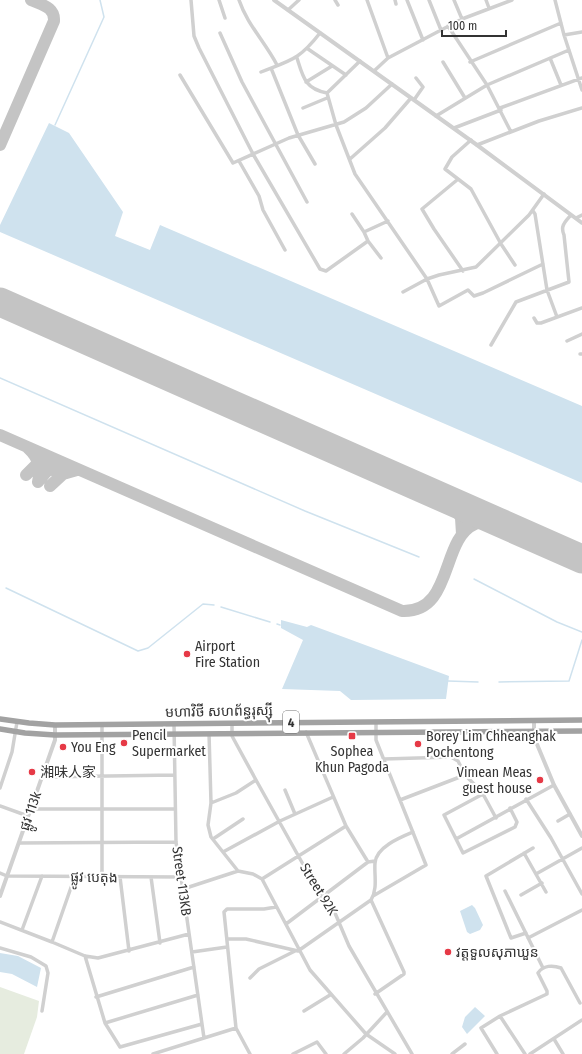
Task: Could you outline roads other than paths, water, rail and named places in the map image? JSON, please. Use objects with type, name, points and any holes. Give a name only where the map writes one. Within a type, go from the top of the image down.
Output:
[{"type":"highway","name":"មហាវិថី សហព័ន្ធរុស្ស៊ី","points":[[0,719],[55,725],[582,720]]},
{"type":"highway","name":"មហាវិថី សហព័ន្ធរុស្ស៊ី","points":[[0,729],[55,735],[582,731]]},
{"type":"street","points":[[191,0],[194,36],[253,154],[320,269],[326,270],[368,241]]},
{"type":"street","points":[[219,0],[225,18]]},
{"type":"street","points":[[239,0],[247,21],[262,39],[277,65]]},
{"type":"street","points":[[274,0],[471,140],[582,223]]},
{"type":"street","points":[[288,10],[299,0]]},
{"type":"street","points":[[335,0],[338,5]]},
{"type":"street","points":[[367,0],[388,58]]},
{"type":"street","points":[[395,0],[396,4]]},
{"type":"street","points":[[407,0],[423,40]]},
{"type":"street","points":[[429,0],[441,30]]},
{"type":"street","points":[[454,0],[462,18]]},
{"type":"street","points":[[486,0],[489,8]]},
{"type":"street","points":[[374,71],[388,58],[462,18],[512,0]]},
{"type":"street","points":[[555,0],[564,35],[580,78],[582,90]]},
{"type":"street","points":[[470,62],[561,23]]},
{"type":"street","points":[[448,26],[470,62],[487,85],[510,132]]},
{"type":"street","points":[[564,35],[582,32]]},
{"type":"street","points":[[220,33],[242,82],[274,144],[307,202]]},
{"type":"street","points":[[261,72],[297,58],[308,49],[320,33]]},
{"type":"street","points":[[308,49],[346,75]]},
{"type":"street","points":[[436,116],[487,85],[569,50]]},
{"type":"street","points":[[297,58],[306,82],[314,90],[327,95]]},
{"type":"street","points":[[550,58],[561,85]]},
{"type":"street","points":[[303,108],[327,95],[360,61]]},
{"type":"street","points":[[443,62],[465,98]]},
{"type":"street","points":[[306,82],[332,66]]},
{"type":"street","points":[[271,68],[298,134],[315,164]]},
{"type":"street","points":[[180,75],[233,163],[298,134],[336,125],[366,108],[392,84]]},
{"type":"street","points":[[350,159],[385,128],[424,87],[416,78]]},
{"type":"street","points":[[454,128],[580,78]]},
{"type":"street","points":[[327,95],[336,125],[355,174],[427,279],[440,306],[467,290],[474,296],[483,293],[543,264]]},
{"type":"street","points":[[477,145],[510,132],[582,108]]},
{"type":"street","points":[[471,140],[452,157],[446,167],[447,172],[471,189],[501,244],[515,265]]},
{"type":"street","points":[[239,160],[259,196],[263,210],[285,250]]},
{"type":"street","points":[[457,180],[422,209],[434,230],[463,271]]},
{"type":"street","points":[[402,292],[427,279],[476,267],[533,211],[544,194]]},
{"type":"street","points":[[533,211],[535,214],[547,290],[557,317]]},
{"type":"street","points":[[352,214],[368,241],[381,258]]},
{"type":"street","points":[[491,345],[514,305],[520,300],[569,282],[564,235],[562,230],[563,225],[571,215]]},
{"type":"street","points":[[576,218],[582,216]]},
{"type":"street","points":[[364,232],[388,221]]},
{"type":"street","points":[[534,318],[537,323],[542,323],[582,308]]},
{"type":"street","points":[[567,341],[582,334]]},
{"type":"street","points":[[534,720],[534,737],[554,785],[582,836]]},
{"type":"street","points":[[0,788],[17,732],[18,722]]},
{"type":"street","points":[[250,978],[259,968],[297,951],[340,924],[372,898],[426,865],[376,740],[376,722]]},
{"type":"street","name":"Street 92K","points":[[232,723],[232,733],[256,780],[298,856],[340,924],[349,946],[375,994],[412,1054]]},
{"type":"street","points":[[102,724],[102,877]]},
{"type":"street","name":"Street 113KB","points":[[174,724],[176,842],[204,1038]]},
{"type":"street","name":"ផ្លូវ 113k","points":[[0,896],[55,740],[55,725]]},
{"type":"street","points":[[306,732],[346,826],[368,862]]},
{"type":"street","points":[[209,733],[211,803],[208,825],[213,839],[238,871]]},
{"type":"street","points":[[384,759],[451,757],[458,761],[465,775],[474,784]]},
{"type":"street","points":[[42,776],[175,775]]},
{"type":"street","points":[[400,800],[465,775]]},
{"type":"street","points":[[211,803],[236,793],[256,780]]},
{"type":"street","points":[[456,839],[554,785]]},
{"type":"street","points":[[285,790],[295,814]]},
{"type":"street","points":[[496,818],[484,796],[481,795],[444,815],[462,851],[465,853],[513,828],[517,824],[510,808]]},
{"type":"street","points":[[223,852],[280,821],[333,797]]},
{"type":"street","points":[[526,800],[582,894]]},
{"type":"street","points":[[0,806],[28,816]]},
{"type":"street","points":[[31,809],[175,809]]},
{"type":"street","points":[[558,821],[570,814]]},
{"type":"street","points":[[213,839],[243,819]]},
{"type":"street","points":[[262,879],[346,826]]},
{"type":"street","points":[[375,994],[404,974],[404,972],[372,898],[376,880],[375,861],[385,847],[394,840],[413,832]]},
{"type":"street","points":[[19,843],[102,841],[176,842]]},
{"type":"street","points":[[526,933],[511,938],[486,876],[533,848]]},
{"type":"street","points":[[536,874],[582,848]]},
{"type":"street","points":[[524,853],[546,892]]},
{"type":"street","points":[[286,924],[368,862],[375,861]]},
{"type":"street","points":[[183,890],[238,871],[253,874],[262,879],[286,924],[297,951],[310,970],[330,995],[366,1034],[395,1054]]},
{"type":"street","points":[[0,873],[7,876]]},
{"type":"street","name":"ផ្លូវ បេតុង","points":[[7,876],[181,877]]},
{"type":"street","points":[[22,930],[42,876]]},
{"type":"street","points":[[52,942],[75,876]]},
{"type":"street","points":[[120,877],[129,951]]},
{"type":"street","points":[[151,877],[160,943]]},
{"type":"street","points":[[521,895],[542,883]]},
{"type":"street","points":[[505,891],[543,968]]},
{"type":"street","points":[[250,1054],[236,1028],[224,911],[276,907]]},
{"type":"street","points":[[528,938],[582,910]]},
{"type":"street","points":[[0,922],[85,956],[98,958],[160,943],[189,934]]},
{"type":"street","points":[[226,939],[246,939],[297,951]]},
{"type":"street","points":[[192,952],[227,947]]},
{"type":"street","points":[[0,948],[31,957],[46,966],[48,973],[42,1011]]},
{"type":"street","points":[[85,956],[96,997],[106,1023],[118,1046],[122,1048],[202,1024]]},
{"type":"street","points":[[497,1054],[481,1028],[500,1016],[546,994],[547,992],[538,973],[543,968],[554,965],[561,968],[580,1003]]},
{"type":"street","points":[[96,997],[194,967]]},
{"type":"street","points":[[106,1023],[198,995]]},
{"type":"street","points":[[304,1011],[330,995]]},
{"type":"street","points":[[344,1054],[387,1012]]},
{"type":"street","points":[[500,1016],[525,1054]]},
{"type":"street","points":[[530,1054],[582,1020]]},
{"type":"street","points":[[155,1054],[236,1028]]},
{"type":"street","points":[[554,1039],[563,1054]]},
{"type":"street","points":[[293,1054],[317,1042],[326,1054]]},
{"type":"street","points":[[452,1054],[465,1044]]},
{"type":"water","points":[[49,123],[69,133],[123,212],[115,236],[150,250],[160,225],[582,406],[582,483],[0,232],[0,225]]},
{"type":"water","points":[[281,620],[307,627],[311,625],[449,676],[446,699],[351,700],[340,691],[282,689],[303,640],[281,628]]},
{"type":"water","points":[[472,905],[483,925],[480,930],[470,934],[467,932],[460,911]]},
{"type":"water","points":[[0,953],[18,956],[41,968],[37,987],[12,974],[0,972]]},
{"type":"water","points":[[475,1007],[485,1016],[467,1034],[462,1027],[465,1017]]},
{"type":"waterway","points":[[55,125],[104,17],[100,0]]},
{"type":"waterway","points":[[0,378],[305,511],[419,557]]},
{"type":"waterway","points":[[474,579],[557,622],[582,632]]},
{"type":"waterway","points":[[6,588],[138,651],[148,648],[203,604],[214,605]]},
{"type":"waterway","points":[[221,607],[270,622]]},
{"type":"waterway","points":[[499,682],[569,681],[582,640]]},
{"type":"waterway","points":[[448,681],[478,682]]},
{"type":"place","name":"Airport Fire Station","points":[[187,654]]},
{"type":"place","name":"Sophea Khun Pagoda","points":[[352,736]]},
{"type":"place","name":"Pencil Supermarket","points":[[124,743]]},
{"type":"place","name":"Borey Lim Chheanghak Pochentong","points":[[418,744]]},
{"type":"place","name":"You Eng","points":[[63,747]]},
{"type":"place","name":"湘味人家","points":[[32,772]]},
{"type":"place","name":"Vimean Meas guest house","points":[[540,780]]},
{"type":"place","name":"វត្តទួលសុភាឃួន","points":[[448,952]]}]
